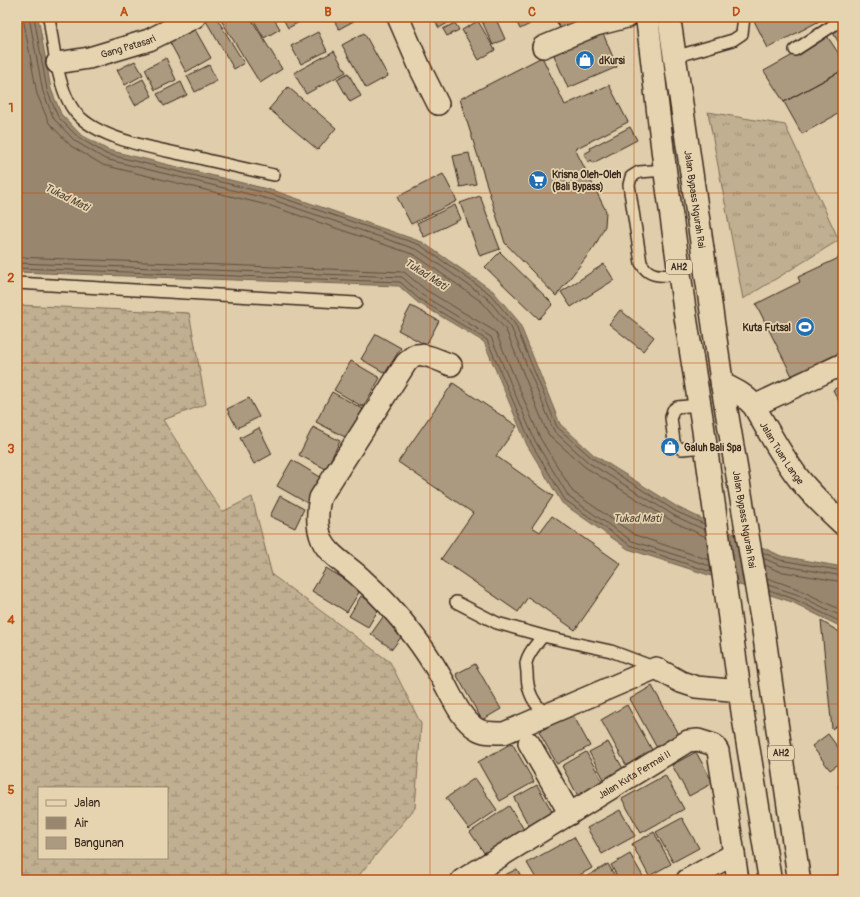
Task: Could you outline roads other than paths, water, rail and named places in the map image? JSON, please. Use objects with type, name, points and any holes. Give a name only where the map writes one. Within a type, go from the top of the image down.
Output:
[{"type":"main road","name":"AH2","points":[[647,17],[665,170],[681,285],[744,715],[770,880]]},
{"type":"main road","name":"Jalan Bypass Ngurah Rai","points":[[669,17],[722,384],[763,626],[799,880]]},
{"type":"main road","points":[[681,285],[708,291]]},
{"type":"main road","name":"Jalan Tuan Lange","points":[[722,384],[742,393],[754,406],[785,460],[800,480],[812,495],[843,524]]},
{"type":"street","name":"Gang Patasari","points":[[56,63],[89,58],[149,40],[195,17]]},
{"type":"street","points":[[398,17],[421,70],[438,104]]},
{"type":"street","points":[[543,47],[596,25],[627,17]]},
{"type":"street","points":[[451,365],[422,355],[417,354],[412,356],[406,363],[320,498],[317,511],[318,526],[322,540],[330,550],[362,578],[414,636],[441,676],[455,704],[468,722],[478,730],[489,733],[504,733],[656,668],[681,682],[696,687],[741,691]]},
{"type":"street","points":[[754,406],[843,364]]},
{"type":"street","name":"Jalan Kuta Permai II","points":[[462,880],[688,740],[707,742],[714,745],[718,751],[738,880]]},
{"type":"street","points":[[529,743],[570,814]]},
{"type":"street","points":[[687,880],[734,854]]},
{"type":"lane","points":[[49,17],[56,63],[66,97],[76,113],[89,125],[136,144],[274,175]]},
{"type":"lane","points":[[674,58],[733,40],[742,34],[744,17]]},
{"type":"lane","points":[[795,50],[843,19]]},
{"type":"lane","points":[[665,170],[639,172],[631,177],[629,185],[641,263],[645,270],[651,274],[681,285]]},
{"type":"lane","points":[[17,283],[356,303]]},
{"type":"lane","points":[[699,405],[677,407],[673,410],[671,418],[674,442],[676,446],[682,449],[706,448]]},
{"type":"lane","points":[[456,602],[497,623],[543,636],[611,651],[656,668]]},
{"type":"lane","points":[[543,636],[535,645],[526,663],[527,682],[531,698],[547,714]]},
{"type":"water","name":"Tukad Mati","points":[[17,17],[38,17],[51,89],[61,114],[80,134],[108,150],[275,191],[422,242],[493,291],[519,322],[560,424],[594,455],[679,508],[781,556],[843,567],[843,628],[792,602],[628,549],[562,503],[527,445],[484,342],[417,302],[399,286],[17,272]]},
{"type":"place","name":"dKursi","points":[[585,60]]},
{"type":"place","name":"Krisna Oleh-Oleh (Bali Bypass)","points":[[538,180]]},
{"type":"place","name":"Kuta Futsal","points":[[805,327]]},
{"type":"place","name":"Galuh Bali Spa","points":[[670,447]]}]
